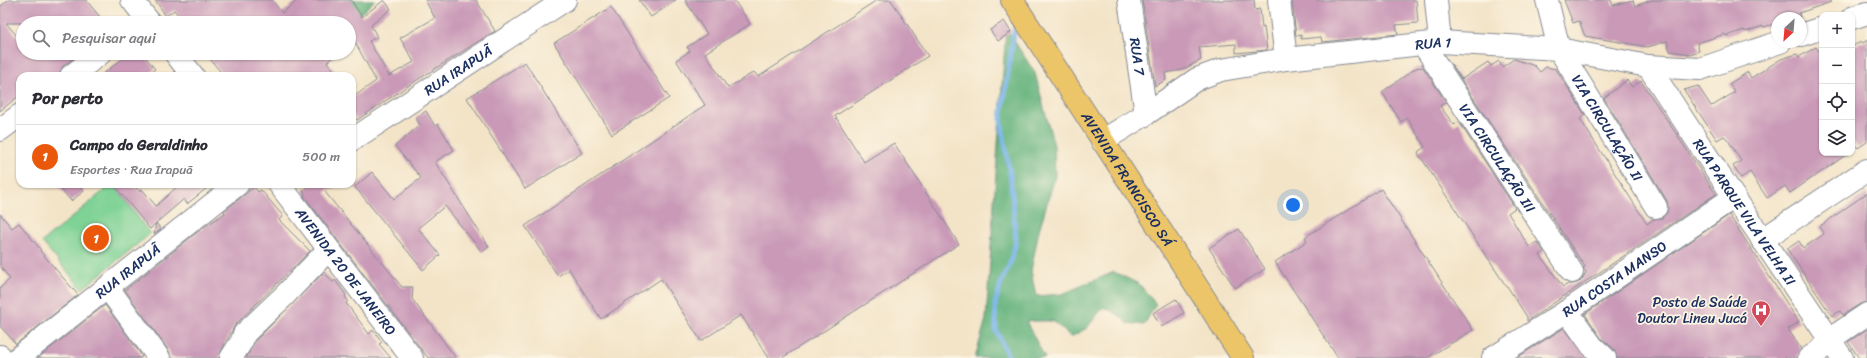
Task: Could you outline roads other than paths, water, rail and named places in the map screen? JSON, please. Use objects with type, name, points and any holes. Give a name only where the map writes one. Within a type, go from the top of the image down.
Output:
[{"type":"main road","name":"AVENIDA FRANCISCO SÁ","points":[[1012,0],[1243,358]]},
{"type":"street","points":[[132,0],[143,16]]},
{"type":"street","name":"RUA IRAPUÃ","points":[[356,137],[565,0]]},
{"type":"street","name":"RUA 7","points":[[1130,0],[1146,114]]},
{"type":"street","points":[[1279,0],[1286,59]]},
{"type":"street","points":[[1432,43],[1436,0]]},
{"type":"street","name":"VIA CIRCULAÇÃO II","points":[[1547,0],[1559,49],[1656,207]]},
{"type":"street","points":[[1855,17],[1867,13]]},
{"type":"street","points":[[1807,33],[1819,29]]},
{"type":"street","name":"RUA 1","points":[[1102,141],[1146,114],[1196,79],[1210,73],[1286,59],[1432,43],[1559,49],[1648,66],[1700,69],[1771,45]]},
{"type":"street","name":"VIA CIRCULAÇÃO III","points":[[1432,43],[1572,272]]},
{"type":"street","points":[[76,72],[92,60]]},
{"type":"street","points":[[180,60],[190,72]]},
{"type":"street","name":"RUA PARQUE VILA VELHA II","points":[[1648,66],[1762,240],[1842,358]]},
{"type":"street","points":[[0,130],[16,118]]},
{"type":"street","points":[[1762,240],[1867,170]]},
{"type":"street","name":"RUA IRAPUÃ","points":[[18,358],[233,188]]},
{"type":"street","name":"AVENIDA 20 DE JANEIRO","points":[[284,188],[328,250],[412,358]]},
{"type":"street","name":"RUA COSTA MANSO","points":[[1493,358],[1567,311],[1734,197]]},
{"type":"street","points":[[231,358],[242,341],[244,334],[266,314],[328,250]]},
{"type":"street","points":[[108,288],[158,358]]},
{"type":"street","points":[[1567,311],[1592,346],[1605,358]]},
{"type":"street","points":[[1809,358],[1818,352],[1830,339],[1867,314]]},
{"type":"waterway","points":[[1009,358],[996,330],[995,304],[1002,280],[1009,266],[1016,241],[1011,182],[1001,119],[1016,20]]},
{"type":"place","name":"Campo do Geraldinho","points":[[96,238]]},
{"type":"place","name":"Posto de Saúde Doutor Lineu Jucá","points":[[1761,327]]}]
